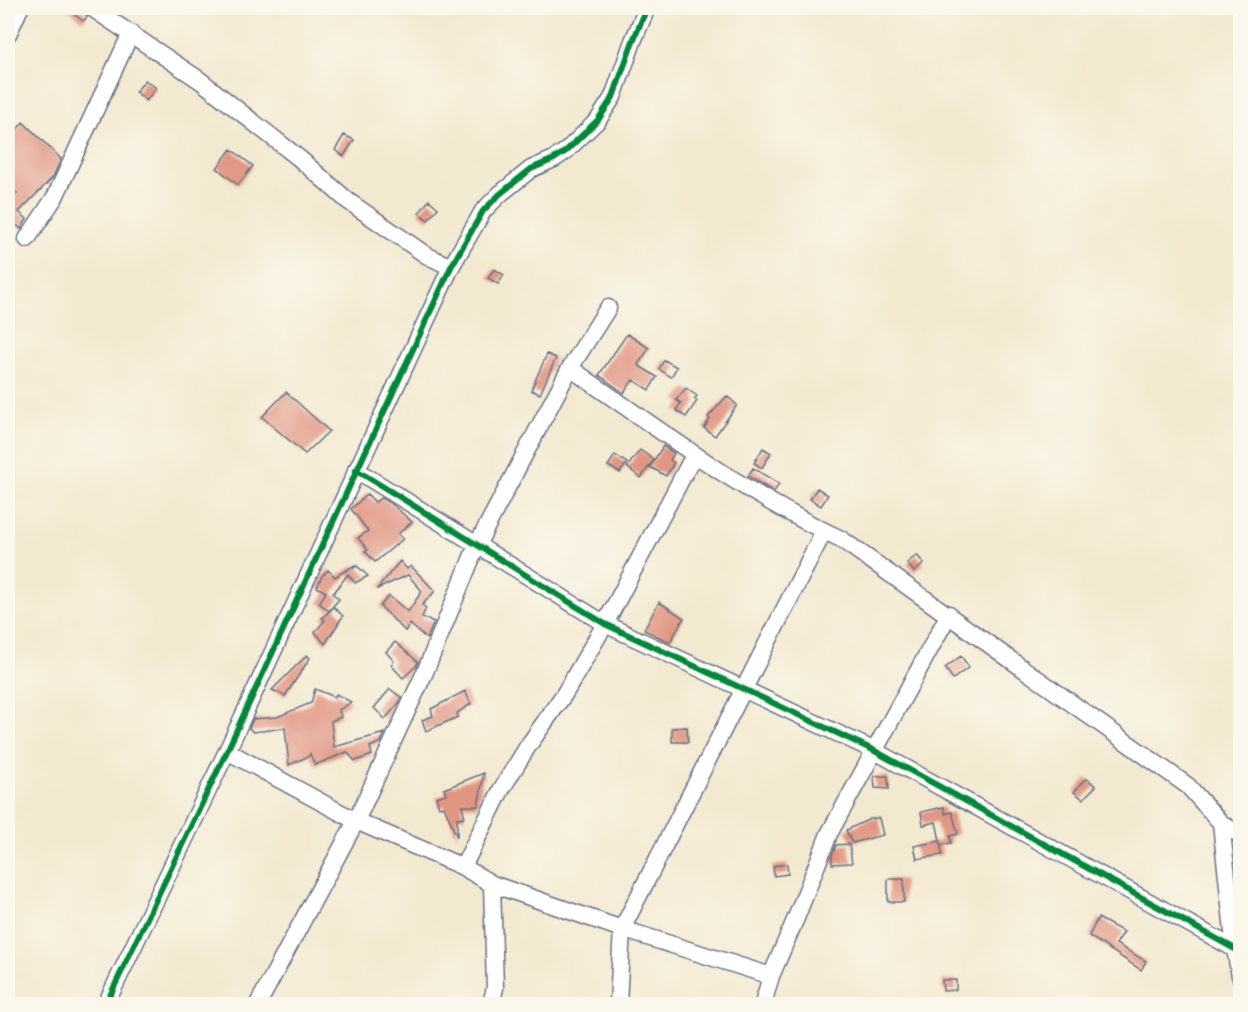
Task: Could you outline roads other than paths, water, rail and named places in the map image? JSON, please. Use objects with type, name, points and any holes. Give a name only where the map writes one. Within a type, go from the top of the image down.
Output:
[{"type":"street","points":[[8,34],[21,8]]},
{"type":"street","points":[[92,8],[201,81],[300,159],[348,201],[426,255],[451,267]]},
{"type":"street","points":[[106,1005],[227,751],[451,267],[483,211],[500,194],[531,169],[566,151],[598,120],[613,98],[647,8]]},
{"type":"street","points":[[27,239],[55,197],[131,33]]},
{"type":"street","points":[[258,1005],[356,821],[424,672],[477,545],[570,368],[608,308]]},
{"type":"street","points":[[570,368],[694,455],[797,519],[841,539],[949,614],[1188,786],[1221,823],[1240,835]]},
{"type":"street","points":[[463,867],[506,781],[565,693],[605,624],[694,455]]},
{"type":"street","points":[[356,470],[605,624],[873,750],[1235,949]]},
{"type":"street","points":[[618,1005],[622,929],[824,531]]},
{"type":"street","points":[[763,1005],[771,976],[829,834],[949,614]]},
{"type":"street","points":[[227,751],[356,821],[463,867],[492,884],[622,929],[771,976]]},
{"type":"street","points":[[1221,823],[1240,976]]},
{"type":"street","points":[[491,1005],[495,988],[492,884]]}]
